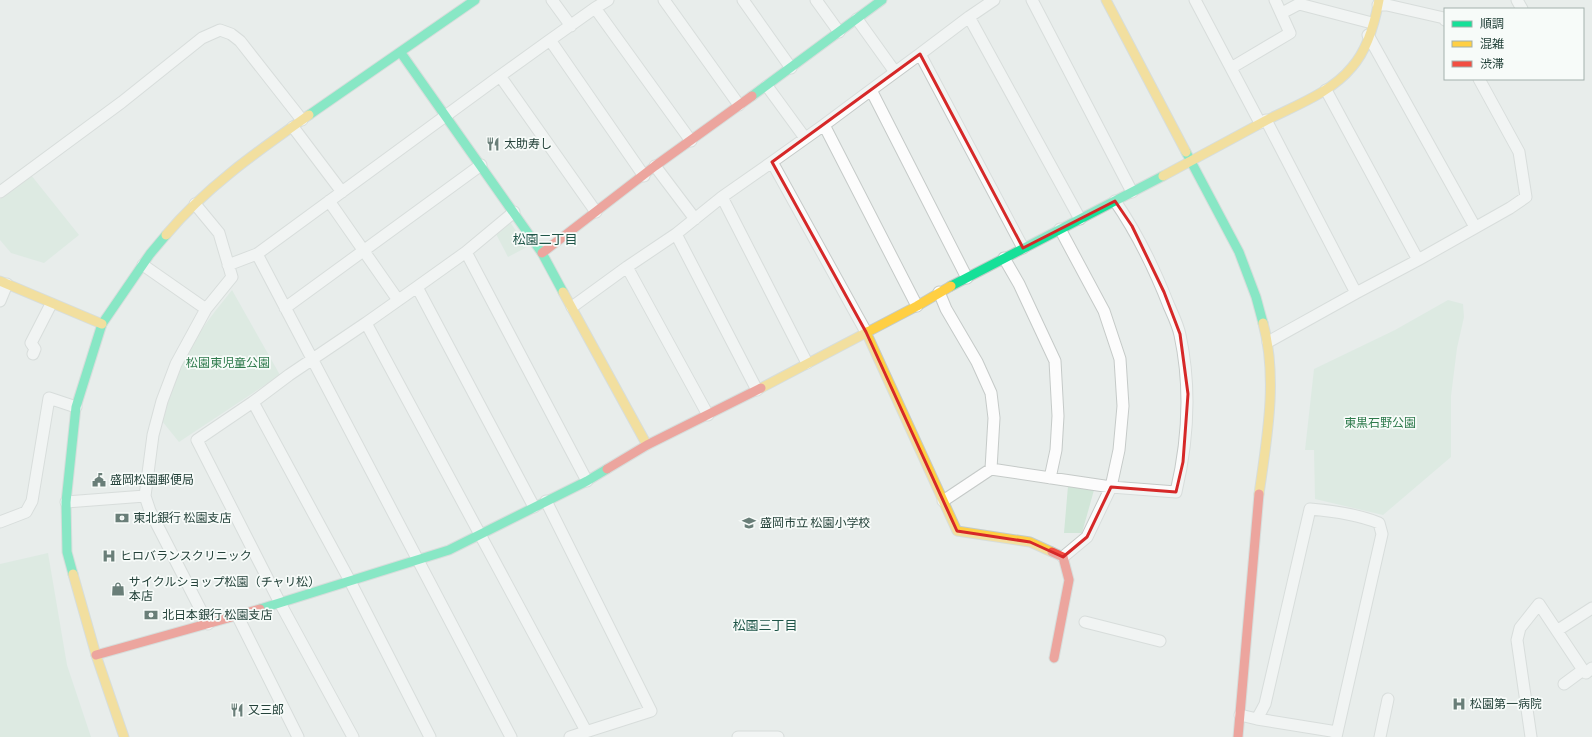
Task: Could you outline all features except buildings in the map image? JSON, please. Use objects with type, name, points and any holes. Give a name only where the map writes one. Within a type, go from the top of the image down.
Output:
[{"type":"street","points":[[124,737],[96,655],[67,552],[66,502],[76,407],[102,324],[142,265],[181,217],[219,181],[302,120],[401,53],[475,0]]},
{"type":"street","points":[[552,0],[571,26]]},
{"type":"street","points":[[228,265],[257,254],[446,115],[608,0]]},
{"type":"street","points":[[664,0],[739,105]]},
{"type":"street","points":[[743,0],[791,68]]},
{"type":"street","points":[[816,0],[839,32]]},
{"type":"street","points":[[542,253],[644,176],[655,166],[882,0]]},
{"type":"street","points":[[572,308],[627,267],[676,234],[722,197],[824,125],[994,0]]},
{"type":"street","points":[[1032,0],[1132,192]]},
{"type":"street","points":[[1106,0],[1239,252],[1256,297],[1268,342],[1270,389],[1267,437],[1258,502],[1238,737]]},
{"type":"street","points":[[1195,0],[1231,68],[1263,122],[1356,292]]},
{"type":"street","points":[[1231,68],[1290,33],[1275,0]]},
{"type":"street","points":[[96,655],[280,603],[449,550],[534,506],[587,481],[646,445],[757,390],[916,306],[939,292],[1191,163],[1263,122],[1326,90],[1352,68],[1368,35],[1379,3],[1444,18]]},
{"type":"street","points":[[1282,13],[1299,4],[1372,23]]},
{"type":"street","points":[[595,8],[691,141]]},
{"type":"street","points":[[970,17],[1080,219]]},
{"type":"street","points":[[857,19],[895,72]]},
{"type":"street","points":[[0,192],[122,102],[202,38],[220,30],[231,34],[240,40],[302,120]]},
{"type":"street","points":[[1368,35],[1475,227]]},
{"type":"street","points":[[550,40],[644,176]]},
{"type":"street","points":[[401,53],[542,253],[646,445]]},
{"type":"street","points":[[920,54],[1023,248]]},
{"type":"street","points":[[500,76],[596,212]]},
{"type":"street","points":[[1268,342],[1356,292],[1418,260],[1510,208],[1526,197],[1518,152],[1484,81]]},
{"type":"street","points":[[766,86],[805,138]]},
{"type":"street","points":[[871,90],[967,278]]},
{"type":"street","points":[[1326,90],[1418,260]]},
{"type":"street","points":[[824,125],[916,306]]},
{"type":"street","points":[[293,127],[342,192]]},
{"type":"street","points":[[772,162],[866,332],[957,531],[1030,542],[1063,557]]},
{"type":"street","points":[[285,308],[481,165]]},
{"type":"street","points":[[655,166],[695,218]]},
{"type":"street","points":[[722,197],[806,363]]},
{"type":"street","points":[[329,201],[398,300]]},
{"type":"street","points":[[943,501],[991,469],[1111,487],[1176,492],[1183,462],[1188,394],[1180,334],[1164,292],[1132,226],[1115,201]]},
{"type":"street","points":[[195,204],[219,233],[232,277],[206,309],[176,364],[162,401],[153,435],[145,496],[150,511],[208,624]]},
{"type":"street","points":[[353,737],[280,603],[197,440],[466,252],[514,212]]},
{"type":"street","points":[[1060,229],[1104,311],[1120,359],[1123,406],[1119,450],[1111,487],[1087,537],[1063,557]]},
{"type":"street","points":[[676,234],[757,390]]},
{"type":"street","points":[[466,252],[587,481]]},
{"type":"street","points":[[257,254],[511,737]]},
{"type":"street","points":[[1004,258],[1055,361],[1058,416],[1056,450],[1050,478]]},
{"type":"street","points":[[142,265],[206,309]]},
{"type":"street","points":[[627,267],[708,415]]},
{"type":"street","points":[[0,301],[4,282],[51,304],[102,324]]},
{"type":"street","points":[[417,287],[534,506]]},
{"type":"street","points":[[939,292],[946,309],[977,362],[991,393],[994,418],[991,469]]},
{"type":"street","points":[[33,354],[35,349],[31,343],[51,304]]},
{"type":"street","points":[[366,323],[586,732]]},
{"type":"street","points":[[0,522],[26,512],[32,501],[49,398],[76,407]]},
{"type":"street","points":[[253,402],[350,581],[430,737]]},
{"type":"street","points":[[66,502],[145,496]]},
{"type":"street","points":[[546,501],[651,711],[570,737]]},
{"type":"street","points":[[1240,715],[1257,719],[1336,734],[1382,534],[1379,524],[1366,518],[1332,511],[1310,509],[1265,704],[1257,719]]},
{"type":"street","points":[[1054,658],[1069,580],[1063,557]]},
{"type":"street","points":[[1531,737],[1517,640],[1520,628],[1540,604],[1587,669],[1564,684]]},
{"type":"street","points":[[1558,630],[1592,608]]},
{"type":"street","points":[[236,616],[298,737]]},
{"type":"street","points":[[1085,622],[1160,641]]},
{"type":"street","points":[[1380,737],[1388,699]]},
{"type":"street","points":[[738,737],[778,737]]},
{"type":"highlighted area","points":[[920,54],[1023,248],[1115,201],[1132,226],[1164,292],[1180,334],[1188,394],[1183,462],[1176,492],[1111,487],[1087,537],[1063,557],[1030,542],[957,531],[866,332],[772,162]]},
{"type":"green space","points":[[31,175],[79,235],[44,263],[11,253],[0,240],[0,199]]},
{"type":"green space","points":[[510,222],[527,247],[508,257],[495,232]]},
{"type":"green space","name":"松園東児童公園","points":[[232,290],[280,375],[179,442],[162,421],[175,377],[193,342]]},
{"type":"green space","name":"東黒石野公園","points":[[1448,300],[1463,304],[1464,317],[1457,348],[1451,396],[1451,457],[1383,515],[1315,499],[1314,450],[1305,450],[1314,369],[1395,330]]},
{"type":"green space","points":[[1068,486],[1094,490],[1082,533],[1064,533]]},
{"type":"green space","points":[[48,553],[67,665],[91,737],[0,737],[0,564]]},
{"type":"traffic: fast","points":[[309,115],[475,0]]},
{"type":"traffic: fast","points":[[752,96],[882,0]]},
{"type":"traffic: fast","points":[[401,53],[542,253],[563,292]]},
{"type":"traffic: fast","points":[[1186,152],[1239,252],[1256,297],[1263,323]]},
{"type":"traffic: fast","points":[[951,286],[1163,176]]},
{"type":"traffic: fast","points":[[73,574],[67,552],[66,502],[76,407],[102,324],[150,254],[166,235]]},
{"type":"traffic: fast","points":[[260,609],[449,550],[587,481],[607,469]]},
{"type":"traffic: slow","points":[[1106,0],[1186,152]]},
{"type":"traffic: slow","points":[[1163,176],[1265,121],[1312,98],[1334,84],[1352,67],[1362,52],[1373,26],[1379,0]]},
{"type":"traffic: slow","points":[[166,235],[215,185],[233,170],[309,115]]},
{"type":"traffic: slow","points":[[0,281],[102,324]]},
{"type":"traffic: slow","points":[[761,388],[917,306],[951,286]]},
{"type":"traffic: slow","points":[[563,292],[647,445]]},
{"type":"traffic: slow","points":[[1259,494],[1270,408],[1270,365],[1263,323]]},
{"type":"traffic: slow","points":[[866,332],[957,531],[1030,542],[1052,552]]},
{"type":"traffic: slow","points":[[73,574],[96,655],[124,737]]},
{"type":"traffic: jam","points":[[542,253],[655,166],[752,96]]},
{"type":"traffic: jam","points":[[607,469],[647,445],[761,388]]},
{"type":"traffic: jam","points":[[1238,737],[1259,494]]},
{"type":"traffic: jam","points":[[1052,552],[1063,557],[1069,580],[1054,658]]},
{"type":"traffic: jam","points":[[96,655],[260,609]]},
{"type":"place","name":"太助寿し","points":[[493,144]]},
{"type":"place","name":"盛岡松園郵便局","points":[[99,480]]},
{"type":"place","name":"東北銀行 松園支店","points":[[122,518]]},
{"type":"place","name":"盛岡市立 松園小学校","points":[[749,523]]},
{"type":"place","name":"ヒロバランスクリニック","points":[[109,556]]},
{"type":"place","name":"サイクルショップ松園（チャリ松） 本店","points":[[118,589]]},
{"type":"place","name":"北日本銀行 松園支店","points":[[151,615]]},
{"type":"place","name":"松園第一病院","points":[[1459,704]]},
{"type":"place","name":"又三郎","points":[[237,710]]},
{"type":"district","name":"松園二丁目","points":[[545,239]]},
{"type":"district","name":"松園三丁目","points":[[765,625]]}]
